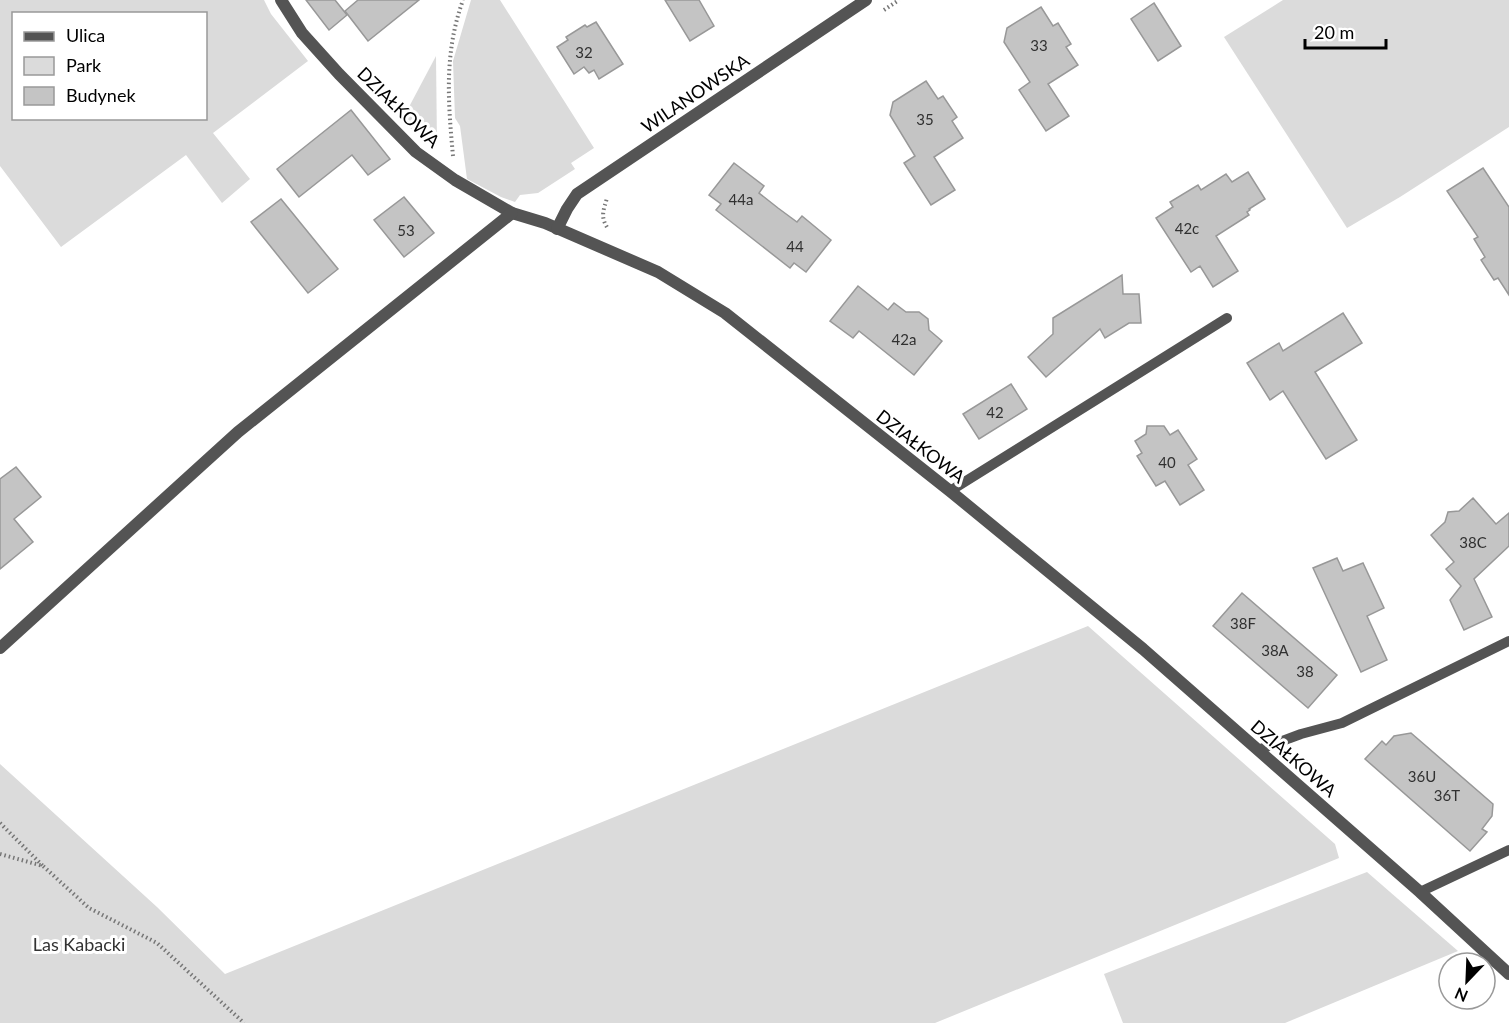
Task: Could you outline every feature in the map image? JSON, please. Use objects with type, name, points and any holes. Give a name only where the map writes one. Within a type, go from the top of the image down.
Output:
[{"type":"street","name":"DZIAŁKOWA","points":[[280,0],[302,33],[416,152],[455,180],[512,213],[558,229],[658,272],[725,313],[1143,649],[1420,892],[1509,974]]},
{"type":"street","name":"WILANOWSKA","points":[[558,229],[577,194],[866,0]]},
{"type":"street","points":[[0,648],[238,432],[512,213]]},
{"type":"lane","points":[[950,492],[1227,318]]},
{"type":"lane","points":[[1258,750],[1301,734],[1342,723],[1509,641]]},
{"type":"lane","points":[[1420,892],[1509,850]]},
{"type":"path","points":[[455,180],[447,83],[450,53],[463,0]]},
{"type":"path","points":[[0,824],[89,908],[157,943],[244,1023]]},
{"type":"path","points":[[0,854],[43,866]]},
{"type":"green space","points":[[0,0],[264,0],[271,14],[308,61],[213,133],[250,179],[222,203],[186,155],[61,247],[0,166]]},
{"type":"green space","points":[[471,0],[500,0],[594,148],[571,163],[575,169],[538,193],[520,195],[515,202],[467,179],[460,126],[455,118],[453,61]]},
{"type":"green space","points":[[1283,0],[1509,0],[1509,127],[1347,228],[1224,37]]},
{"type":"green space","points":[[436,56],[437,146],[401,122]]},
{"type":"green space","name":"Las Kabacki","points":[[1088,626],[1335,844],[1339,858],[935,1023],[0,1023],[0,764],[157,907],[225,974]]},
{"type":"green space","points":[[1367,872],[1458,951],[1437,951],[1437,960],[1285,1023],[1123,1023],[1104,974]]},
{"type":"building","points":[[306,0],[335,0],[347,15],[329,30]]},
{"type":"building","points":[[358,0],[419,0],[368,41],[345,11]]},
{"type":"building","points":[[665,0],[699,0],[714,26],[690,41]]},
{"type":"building","points":[[1154,3],[1181,46],[1158,61],[1131,19]]},
{"type":"building","points":[[1041,7],[1053,26],[1058,23],[1071,44],[1066,47],[1078,65],[1048,84],[1069,116],[1046,131],[1019,90],[1030,82],[1004,42],[1007,28]]},
{"type":"building","points":[[596,22],[623,64],[599,79],[594,70],[589,73],[584,67],[574,74],[557,47],[568,40],[566,37],[585,25],[587,27]]},
{"type":"building","points":[[926,81],[938,99],[943,96],[957,117],[952,121],[963,138],[934,157],[955,190],[931,205],[904,163],[915,156],[890,115],[893,102]]},
{"type":"building","points":[[351,110],[390,159],[368,175],[352,155],[299,197],[277,169]]},
{"type":"building","points":[[734,163],[764,186],[759,193],[797,222],[802,216],[831,240],[806,272],[794,263],[790,268],[716,210],[721,204],[709,195]]},
{"type":"building","points":[[1483,168],[1509,207],[1509,295],[1498,278],[1494,280],[1481,260],[1485,257],[1474,239],[1478,237],[1447,191]]},
{"type":"building","points":[[1248,172],[1265,199],[1249,209],[1247,212],[1249,215],[1216,236],[1238,271],[1213,287],[1200,266],[1191,272],[1156,218],[1173,207],[1170,202],[1198,185],[1201,190],[1226,174],[1232,182]]},
{"type":"building","points":[[404,197],[434,233],[404,257],[374,220]]},
{"type":"building","points":[[281,199],[338,269],[308,293],[251,222]]},
{"type":"building","points":[[1122,275],[1123,294],[1139,294],[1141,323],[1129,323],[1105,338],[1100,329],[1046,377],[1028,357],[1053,334],[1053,318]]},
{"type":"building","points":[[858,286],[888,310],[894,303],[906,312],[919,312],[928,319],[929,330],[942,341],[914,375],[859,331],[853,338],[830,321]]},
{"type":"building","points":[[1343,313],[1362,343],[1315,372],[1357,440],[1326,459],[1283,391],[1270,400],[1247,363],[1279,343],[1283,351]]},
{"type":"building","points":[[1011,384],[1027,409],[979,439],[963,414]]},
{"type":"building","points":[[1147,426],[1164,426],[1170,435],[1178,430],[1197,459],[1188,465],[1204,490],[1180,505],[1165,481],[1156,486],[1137,456],[1142,453],[1135,441],[1146,434]]},
{"type":"building","points":[[16,467],[41,497],[14,519],[33,542],[0,569],[0,479]]},
{"type":"building","points":[[1473,498],[1496,524],[1509,513],[1509,546],[1474,579],[1492,617],[1464,630],[1450,600],[1461,586],[1446,569],[1454,562],[1431,535],[1445,522],[1448,512],[1459,511]]},
{"type":"building","points":[[1337,558],[1343,571],[1363,563],[1384,608],[1367,616],[1387,660],[1361,672],[1313,568]]},
{"type":"building","points":[[1242,593],[1337,675],[1308,708],[1213,626]]},
{"type":"building","points":[[1411,733],[1493,804],[1492,816],[1482,829],[1487,832],[1470,851],[1365,759],[1382,741],[1386,745],[1394,736]]}]
